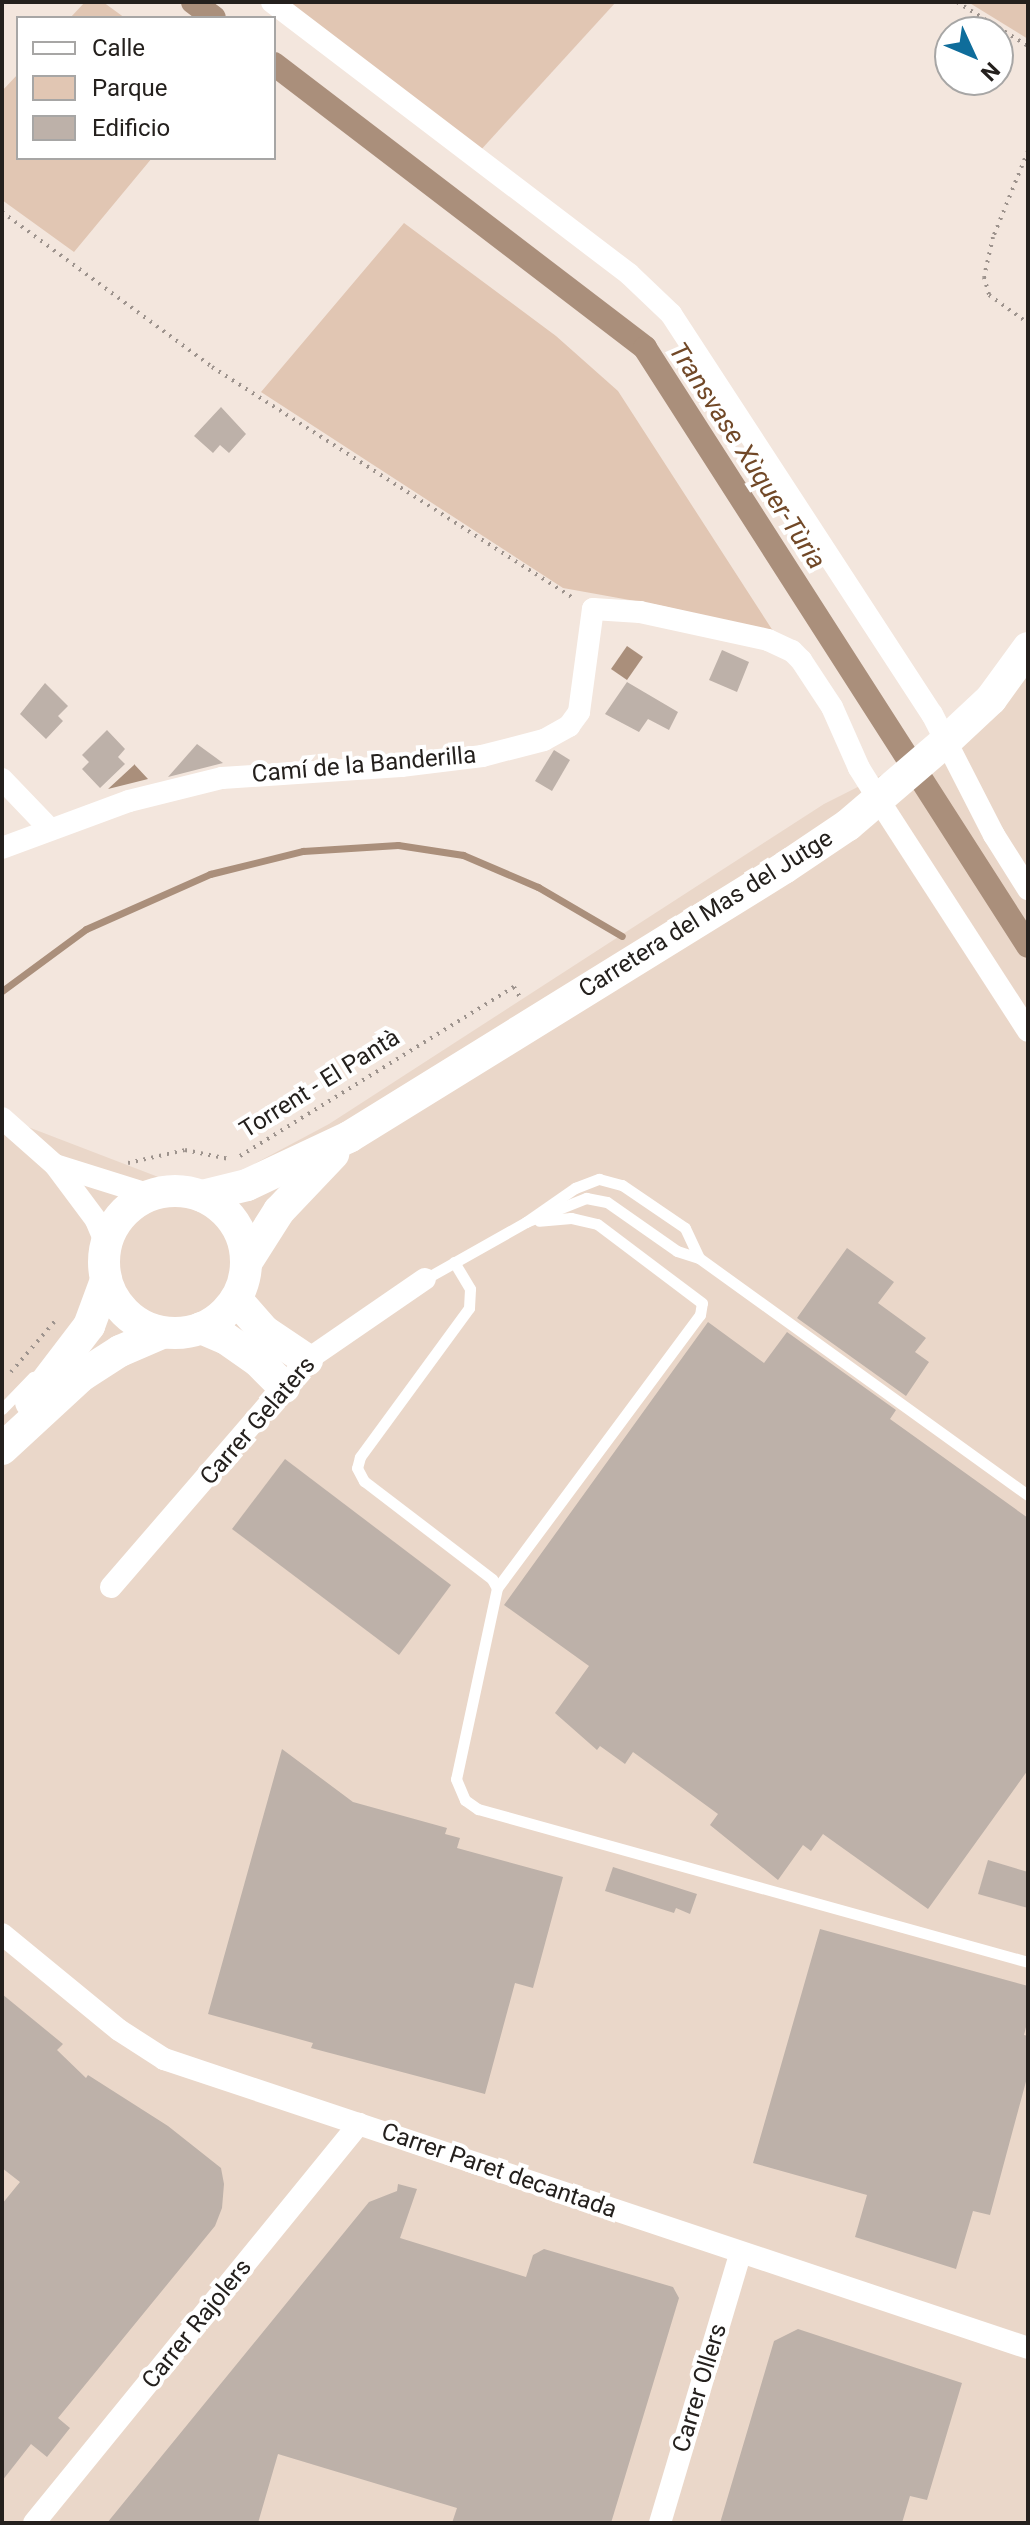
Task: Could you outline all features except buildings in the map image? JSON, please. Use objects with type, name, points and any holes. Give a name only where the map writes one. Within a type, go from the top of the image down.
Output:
[{"type":"street","points":[[272,2],[629,274],[671,314],[932,714],[939,748],[1018,863],[1028,889]]},
{"type":"street","points":[[593,609],[640,612],[768,640],[792,651],[819,685],[859,768],[884,795],[1028,1031]]},
{"type":"street","name":"Camí de la Banderilla","points":[[2,848],[129,801],[222,778],[401,766],[482,756],[544,740],[569,726],[579,712],[593,609]]},
{"type":"street","name":"Carretera del Mas del Jutge","points":[[202,1196],[247,1185],[349,1137],[784,868],[848,825],[939,748],[991,699],[1028,648]]},
{"type":"street","points":[[2,779],[50,829]]},
{"type":"street","points":[[2,1118],[55,1165],[96,1220],[106,1244],[106,1280],[89,1326],[2,1440]]},
{"type":"street","name":"Carretera del Mas del Jutge","points":[[246,1263],[279,1211],[349,1137]]},
{"type":"street","points":[[2,1449],[81,1376],[120,1351],[162,1333],[201,1328],[221,1317],[236,1299],[246,1263],[244,1246],[234,1223],[217,1205],[202,1196],[177,1191],[151,1195],[55,1165]]},
{"type":"street","points":[[106,1244],[118,1220],[151,1195]]},
{"type":"street","name":"Carrer Gelaters","points":[[111,1587],[307,1360],[425,1279]]},
{"type":"street","points":[[106,1280],[113,1298],[126,1314],[143,1326],[162,1333]]},
{"type":"street","points":[[236,1299],[264,1331],[307,1360]]},
{"type":"street","points":[[201,1328],[225,1338],[258,1361],[284,1387]]},
{"type":"street","name":"Carrer Paret decantada","points":[[2,1934],[119,2030],[164,2059],[1028,2348]]},
{"type":"street","name":"Carrer Rajolers","points":[[34,2523],[359,2124]]},
{"type":"street","name":"Carrer Ollers","points":[[660,2523],[740,2254]]},
{"type":"lane","points":[[425,1279],[526,1222],[575,1188],[599,1179],[622,1185],[685,1228],[699,1258]]},
{"type":"lane","points":[[526,1222],[586,1198],[607,1202],[677,1251],[699,1258],[1028,1495]]},
{"type":"lane","points":[[526,1222],[571,1218],[597,1224],[702,1303],[700,1315],[497,1588],[456,1779],[465,1800],[478,1809],[509,1818],[1028,1962]]},
{"type":"lane","points":[[454,1262],[470,1289],[469,1308],[360,1457],[357,1468],[364,1481],[492,1579],[497,1588]]},
{"type":"lane","points":[[2,1409],[40,1369],[64,1358]]},
{"type":"path","points":[[957,2],[1028,46]]},
{"type":"path","points":[[1028,151],[993,237],[984,277],[989,295],[1028,323]]},
{"type":"path","points":[[2,212],[212,367],[593,609]]},
{"type":"path","name":"Torrent - El Pantà","points":[[103,1180],[123,1165],[185,1150],[234,1160],[514,987],[534,1021]]},
{"type":"path","points":[[2,1383],[59,1318]]},
{"type":"shaded area","points":[[627,646],[643,657],[627,680],[611,669]]},
{"type":"shaded area","points":[[1028,651],[1028,2523],[2,2523],[2,1117],[200,1193],[329,1124],[824,804],[961,735]]},
{"type":"shaded area","points":[[134,765],[148,779],[108,789]]},
{"type":"green space","points":[[85,2],[103,2],[122,16],[72,16]]},
{"type":"green space","points":[[288,2],[616,2],[479,152]]},
{"type":"green space","points":[[968,2],[1028,2],[1028,39],[1014,30],[1014,16],[991,16]]},
{"type":"green space","points":[[16,76],[16,160],[150,160],[74,252],[2,200],[2,91]]},
{"type":"green space","points":[[404,223],[556,336],[618,391],[775,634],[663,606],[563,588],[261,392]]},
{"type":"waterway","name":"Transvase Xùquer-Tùria","points":[[193,2],[211,16]]},
{"type":"waterway","name":"Transvase Xùquer-Tùria","points":[[276,66],[645,348],[1028,946]]},
{"type":"waterway","points":[[2,991],[86,929],[210,874],[303,851],[398,845],[463,855],[538,887],[622,936]]}]
